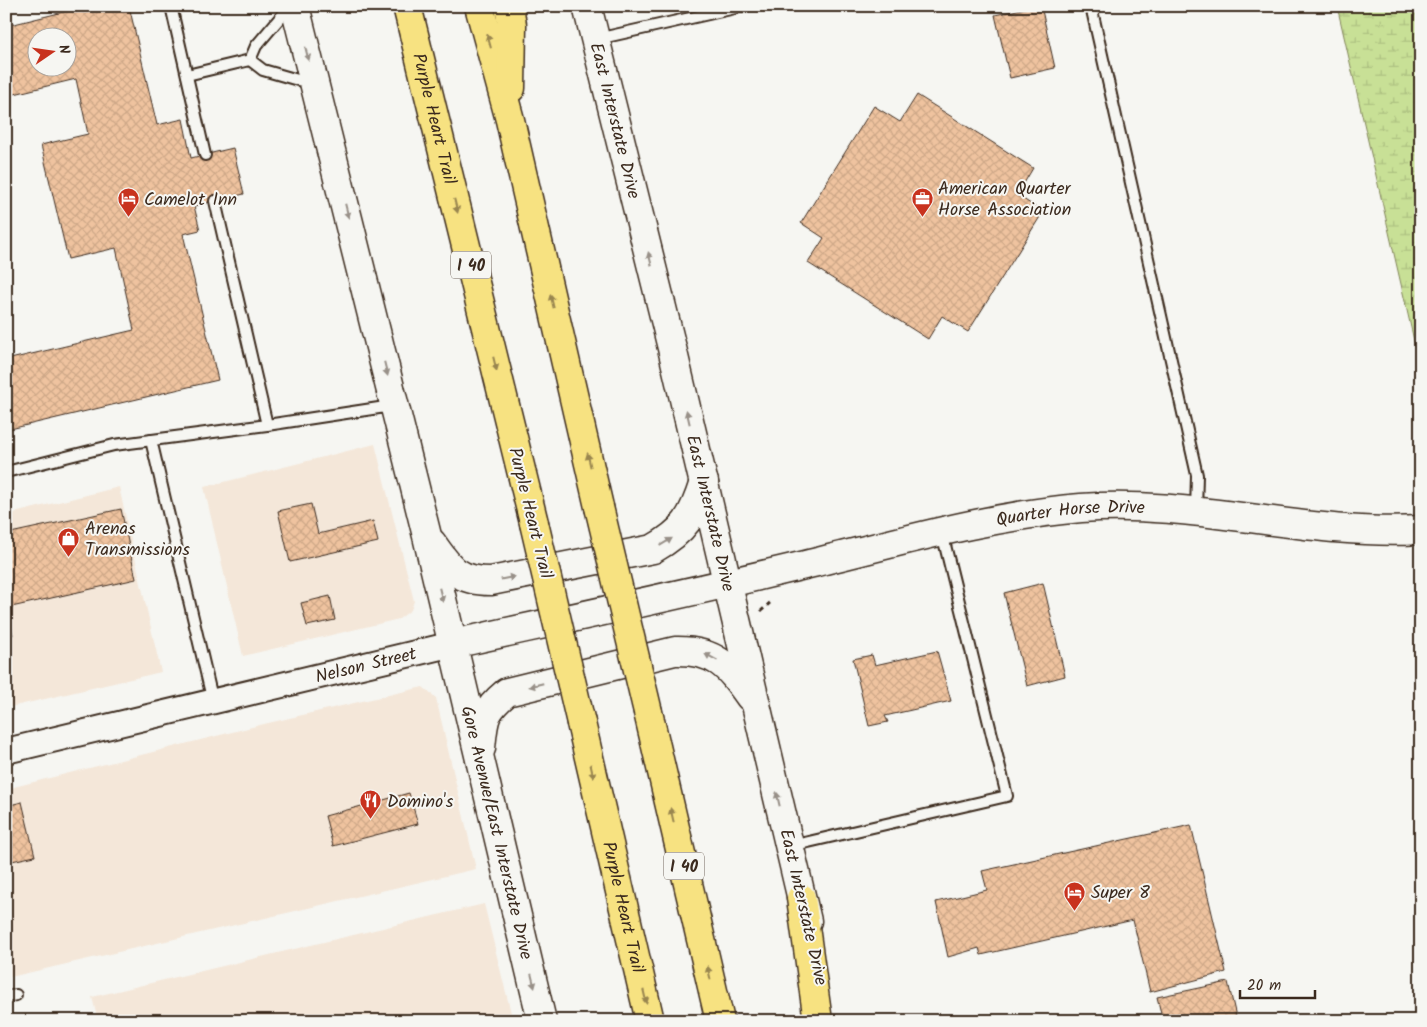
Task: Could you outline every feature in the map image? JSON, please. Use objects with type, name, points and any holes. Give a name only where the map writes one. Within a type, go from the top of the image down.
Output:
[{"type":"highway","name":"Purple Heart Trail","points":[[407,6],[534,523],[650,1021]]},
{"type":"highway","name":"I 40","points":[[479,6],[510,120],[720,1021]]},
{"type":"highway","points":[[509,6],[512,25],[510,120]]},
{"type":"highway","points":[[802,898],[818,1021]]},
{"type":"main road","points":[[295,6],[453,644]]},
{"type":"main road","name":"East Interstate Drive","points":[[587,6],[704,482],[831,1021]]},
{"type":"main road","points":[[427,536],[444,560],[460,575],[475,581],[491,581],[653,549],[672,539],[686,524],[697,506],[704,482]]},
{"type":"main road","name":"Quarter Horse Drive","points":[[727,584],[992,520],[1082,508],[1147,508],[1196,512],[1315,527],[1392,532],[1421,530]]},
{"type":"main road","name":"Nelson Street","points":[[453,644],[727,584]]},
{"type":"main road","name":"Gore Avenue/East Interstate Drive","points":[[453,644],[542,1021]]},
{"type":"main road","points":[[480,759],[484,721],[492,704],[507,692],[675,651],[691,650],[708,654],[731,670],[756,704]]},
{"type":"street","name":"Nelson Street","points":[[6,751],[453,644]]},
{"type":"lane","points":[[171,6],[205,155]]},
{"type":"lane","points":[[250,60],[256,46],[290,6]]},
{"type":"lane","points":[[596,39],[744,6]]},
{"type":"lane","points":[[1091,6],[1197,475],[1196,512]]},
{"type":"lane","points":[[186,75],[250,60]]},
{"type":"lane","points":[[250,60],[263,70],[315,85]]},
{"type":"lane","points":[[215,201],[267,425]]},
{"type":"lane","points":[[6,472],[114,445],[267,425],[395,405]]},
{"type":"lane","points":[[151,440],[213,702]]},
{"type":"lane","points":[[790,846],[1007,796],[942,532]]},
{"type":"path","points":[[760,618],[759,613],[771,601],[779,599]]},
{"type":"shaded area","points":[[375,444],[414,601],[411,610],[399,619],[243,656],[204,487]]},
{"type":"shaded area","points":[[119,487],[161,672],[6,708],[6,515]]},
{"type":"shaded area","points":[[423,687],[436,698],[476,869],[6,978],[6,789],[264,724]]},
{"type":"shaded area","points":[[484,904],[513,1021],[98,1021],[92,997]]},
{"type":"green space","points":[[1337,6],[1421,6],[1421,371]]},
{"type":"building","name":"Camelot Inn","points":[[88,6],[129,6],[157,125],[183,119],[191,158],[233,148],[244,194],[194,206],[200,230],[183,234],[218,380],[6,430],[6,360],[134,330],[116,248],[68,259],[41,145],[88,134],[76,79],[6,96],[6,26]]},
{"type":"building","points":[[1041,6],[1055,68],[1010,78],[995,15]]},
{"type":"building","name":"American Quarter Horse Association","points":[[917,95],[1033,168],[1017,195],[1043,212],[968,332],[942,316],[928,339],[808,263],[824,238],[801,223],[874,106],[900,122]]},
{"type":"building","points":[[311,504],[318,534],[373,521],[378,542],[290,562],[278,511]]},
{"type":"building","name":"Arenas Transmissions","points":[[121,509],[136,579],[7,608],[13,635],[6,636],[6,534]]},
{"type":"building","points":[[1043,583],[1065,676],[1027,686],[1004,593]]},
{"type":"building","points":[[330,596],[335,620],[307,626],[301,603]]},
{"type":"building","points":[[937,651],[951,701],[885,716],[888,722],[869,726],[853,659],[872,655],[875,665]]},
{"type":"building","name":"Domino's","points":[[409,793],[418,824],[333,846],[325,816]]},
{"type":"building","points":[[22,802],[35,856],[7,862],[6,806]]},
{"type":"building","name":"Super 8","points":[[1191,825],[1226,972],[1150,992],[1133,920],[981,955],[979,948],[948,957],[936,902],[987,890],[982,871]]},
{"type":"building","points":[[1228,982],[1237,1021],[1163,1021],[1157,997]]},
{"type":"place","name":"American Quarter Horse Association","points":[[922,217]]},
{"type":"place","name":"Camelot Inn","points":[[128,218]]},
{"type":"place","name":"Arenas Transmissions","points":[[69,557]]},
{"type":"place","name":"Domino's","points":[[371,820]]},
{"type":"place","name":"Super 8","points":[[1075,911]]}]
